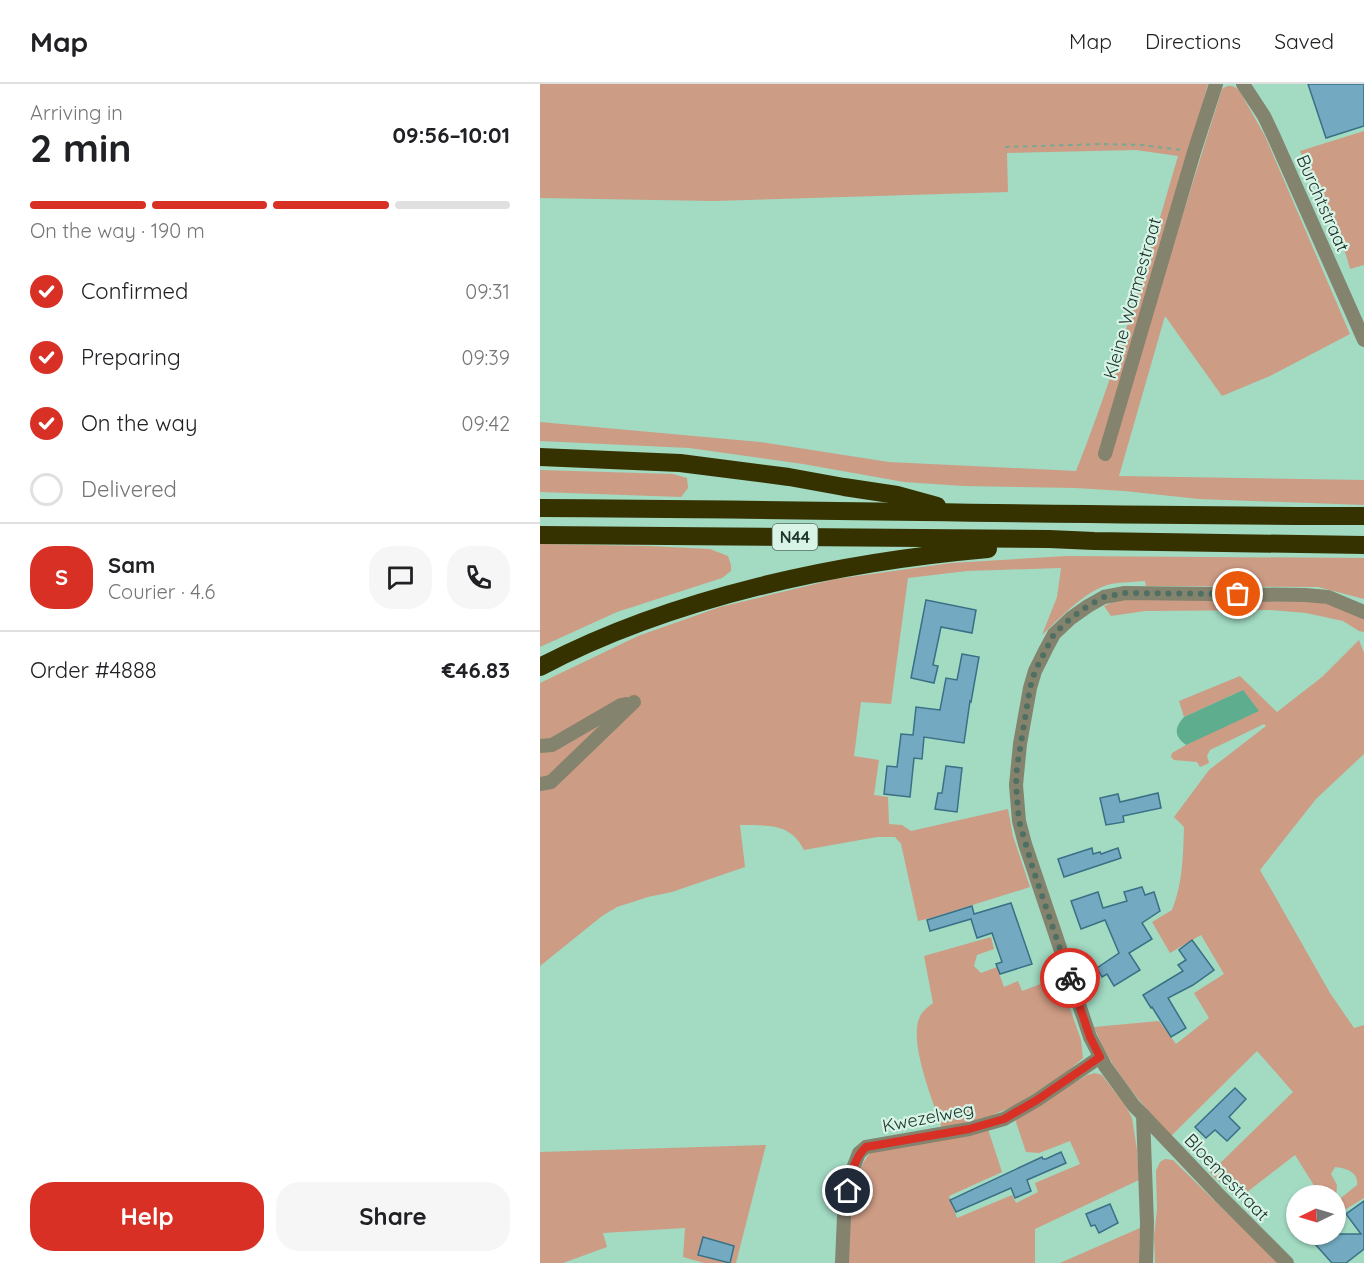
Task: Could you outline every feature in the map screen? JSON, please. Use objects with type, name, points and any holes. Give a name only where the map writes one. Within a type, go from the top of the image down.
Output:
[{"type":"highway","points":[[540,457],[680,463],[789,477],[897,495],[962,513]]},
{"type":"highway","points":[[540,508],[1170,516],[1364,516]]},
{"type":"highway","name":"N44","points":[[540,535],[1037,539],[1364,545]]},
{"type":"highway","points":[[540,667],[631,627],[717,598],[772,584],[845,568],[927,555],[1094,541]]},
{"type":"street","name":"Kleine Warmestraat","points":[[1105,454],[1216,84]]},
{"type":"street","name":"Burchtstraat","points":[[1243,84],[1275,138],[1364,340]]},
{"type":"street","points":[[1146,1263],[1147,1223],[1143,1115],[1134,1106],[1100,1057],[1090,1037],[1019,821],[1017,767],[1035,671],[1054,634],[1071,618],[1104,597],[1125,593],[1305,595],[1328,597],[1364,612]]},
{"type":"street","points":[[540,746],[552,745],[621,705],[634,702],[551,782],[540,784]]},
{"type":"street","name":"Kwezelweg","points":[[842,1263],[844,1216],[852,1171],[859,1153],[866,1147],[969,1129],[1004,1119],[1037,1100],[1100,1057]]},
{"type":"street","name":"Bloemestraat","points":[[1143,1115],[1287,1263]]},
{"type":"path","points":[[1005,147],[1142,144],[1194,152]]},
{"type":"shaded area","points":[[540,84],[1208,84],[1148,326],[1222,89],[1229,86],[1234,87],[1239,90],[1265,136],[1350,334],[1270,376],[1222,396],[1165,316],[1119,476],[1364,480],[1364,505],[1199,499],[1076,488],[963,486],[904,482],[803,464],[689,448],[540,441],[540,422],[760,442],[889,462],[1076,471],[1118,354],[1178,156],[1136,150],[1007,153],[1008,192],[714,201],[540,198]]},
{"type":"shaded area","points":[[1364,131],[1364,265],[1350,269],[1300,151]]},
{"type":"shaded area","points":[[540,470],[673,474],[687,478],[688,488],[681,497],[540,492]]},
{"type":"shaded area","points":[[540,544],[710,549],[728,556],[731,571],[722,578],[617,612],[540,647]]},
{"type":"shaded area","points":[[1067,556],[1364,558],[1364,599],[1318,587],[1146,586],[1145,581],[1119,583],[1102,587],[1083,598],[1042,635],[1057,597],[1061,568],[967,571],[908,578],[891,704],[861,702],[854,756],[879,760],[874,795],[888,797],[889,824],[902,825],[911,831],[1008,809],[1013,836],[1030,887],[918,921],[901,844],[895,837],[877,837],[804,850],[792,834],[785,830],[768,826],[740,825],[745,867],[672,892],[617,907],[602,916],[540,966],[540,683],[638,636],[720,607],[836,579],[951,563]]},
{"type":"shaded area","points":[[1121,599],[1319,602],[1364,619],[1364,632],[1343,621],[1306,613],[1271,610],[1145,611],[1111,616],[1104,606]]},
{"type":"shaded area","points":[[1359,640],[1364,653],[1364,754],[1316,799],[1260,870],[1330,993],[1354,1028],[1364,1025],[1364,1198],[1346,1209],[1346,1194],[1357,1185],[1354,1174],[1335,1167],[1331,1174],[1337,1185],[1314,1185],[1295,1155],[1238,1199],[1210,1173],[1293,1092],[1257,1051],[1171,1136],[1120,1075],[1104,1050],[1094,1027],[1159,1021],[1176,1044],[1209,1018],[1194,993],[1224,974],[1201,935],[1170,953],[1152,922],[1172,910],[1178,890],[1182,869],[1184,827],[1174,817],[1209,770],[1266,726],[1264,724],[1210,750],[1207,756],[1209,763],[1200,767],[1197,762],[1174,760],[1171,757],[1172,753],[1193,741],[1243,690],[1184,717],[1179,701],[1240,676],[1277,712],[1322,677]]},
{"type":"shaded area","points":[[1243,690],[1259,711],[1186,745],[1179,738],[1177,728],[1184,717]]},
{"type":"shaded area","points":[[991,937],[994,949],[977,955],[974,966],[981,973],[997,967],[1004,987],[1018,981],[1022,991],[1059,977],[1081,1040],[1083,1058],[1062,1076],[1014,1106],[988,1117],[942,1128],[923,1070],[917,1037],[922,1013],[933,1003],[924,956]]},
{"type":"shaded area","points":[[1095,1073],[1102,1075],[1132,1118],[1139,1180],[1035,1229],[1035,1263],[849,1263],[850,1219],[854,1188],[858,1173],[873,1150],[988,1129],[1002,1172],[949,1196],[957,1218],[1012,1195],[1016,1203],[1038,1192],[1035,1183],[1080,1164],[1070,1141],[1039,1153],[1026,1152],[1015,1119],[1087,1075]]},
{"type":"shaded area","points":[[766,1145],[736,1263],[704,1263],[683,1257],[685,1228],[603,1233],[607,1247],[563,1263],[540,1263],[540,1152]]},
{"type":"shaded area","points":[[1165,1159],[1173,1160],[1278,1263],[1155,1263],[1156,1171],[1160,1162]]},
{"type":"shaded area","points":[[1140,1228],[1139,1263],[1060,1263]]},
{"type":"building","points":[[1308,84],[1364,84],[1364,126],[1326,138]]},
{"type":"building","points":[[926,600],[976,610],[972,633],[941,627],[933,665],[938,666],[934,683],[911,678]]},
{"type":"building","points":[[962,654],[979,657],[964,743],[924,737],[922,759],[914,758],[910,797],[884,794],[887,766],[897,767],[901,734],[913,735],[916,707],[940,710],[946,678],[957,680]]},
{"type":"building","points":[[946,766],[962,768],[957,812],[935,809],[938,793],[942,793]]},
{"type":"building","points":[[1158,793],[1161,808],[1123,816],[1124,822],[1106,825],[1100,798],[1118,794],[1120,802]]},
{"type":"building","points":[[1092,848],[1093,854],[1100,852],[1101,854],[1118,848],[1121,858],[1064,877],[1058,859]]},
{"type":"building","points":[[1142,887],[1145,895],[1154,892],[1160,911],[1142,923],[1152,939],[1129,953],[1140,970],[1114,986],[1107,974],[1102,977],[1097,968],[1119,953],[1105,920],[1081,929],[1071,901],[1098,892],[1103,908],[1127,901],[1124,892]]},
{"type":"building","points":[[1011,903],[1032,964],[1000,974],[996,964],[1002,962],[992,933],[977,938],[971,919],[930,931],[927,920],[972,906],[974,914]]},
{"type":"building","points":[[1192,940],[1214,970],[1193,985],[1168,998],[1186,1028],[1171,1037],[1143,995],[1183,971],[1178,965],[1186,960],[1179,950]]},
{"type":"building","points":[[1235,1088],[1246,1099],[1229,1117],[1240,1128],[1227,1141],[1215,1130],[1206,1138],[1195,1127]]},
{"type":"building","points":[[1061,1152],[1066,1163],[1027,1180],[1031,1191],[1015,1198],[1011,1188],[956,1212],[950,1200],[1042,1157],[1046,1159]]},
{"type":"building","points":[[1364,1201],[1364,1249],[1346,1263],[1332,1263],[1316,1245],[1346,1245],[1346,1234],[1361,1234],[1346,1214]]},
{"type":"building","points":[[1110,1204],[1118,1223],[1099,1233],[1095,1225],[1091,1226],[1086,1214]]},
{"type":"building","points":[[703,1237],[734,1246],[730,1263],[698,1255]]},
{"type":"way so far","points":[[1070,978],[1019,821],[1017,767],[1035,671],[1054,634],[1071,618],[1104,597],[1125,593],[1238,594]]},
{"type":"route","points":[[848,1191],[859,1153],[866,1147],[969,1129],[1004,1119],[1037,1100],[1100,1057],[1090,1037],[1070,978]]}]
